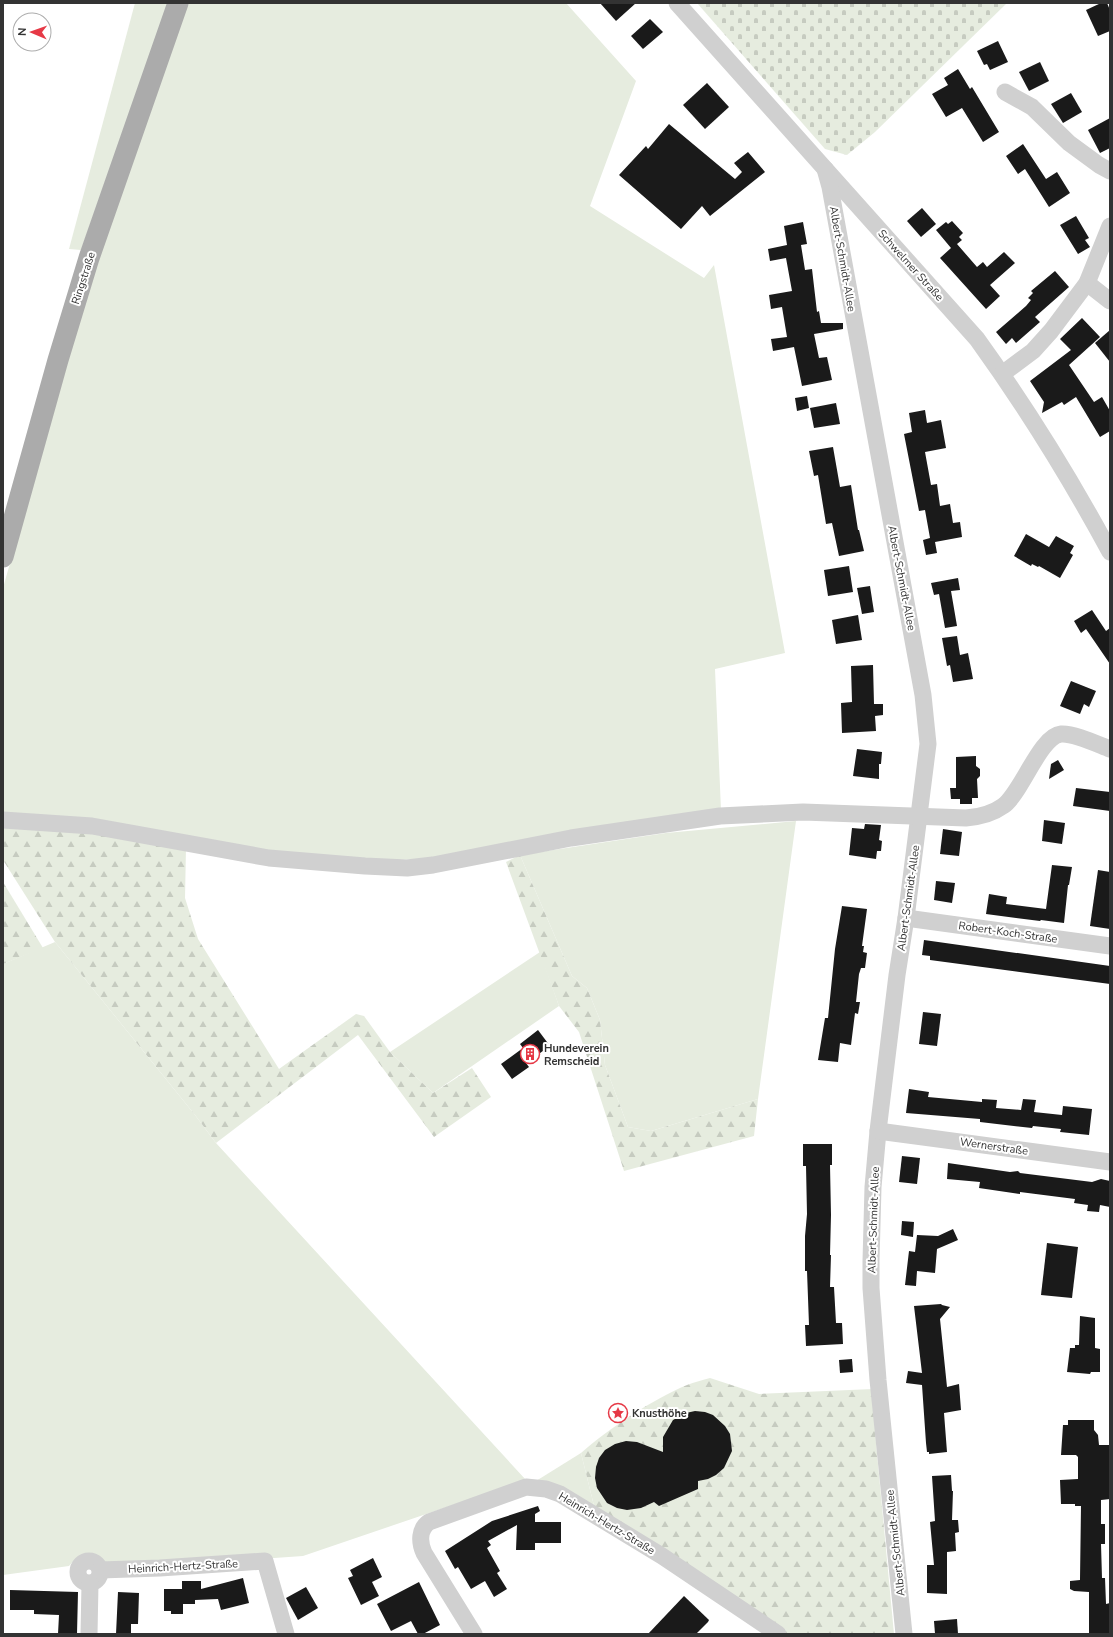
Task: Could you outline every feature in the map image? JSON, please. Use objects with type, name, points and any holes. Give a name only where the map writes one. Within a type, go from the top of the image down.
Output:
[{"type":"main road","name":"Ringstraße","points":[[3,557],[84,273],[178,3]]},
{"type":"street","name":"Schwelmer Straße","points":[[677,3],[977,339],[1002,374],[1070,479],[1110,552]]},
{"type":"street","points":[[1006,92],[1032,107],[1069,143],[1110,171]]},
{"type":"street","name":"Albert-Schmidt-Allee","points":[[825,169],[830,187],[923,695],[928,744],[906,918],[897,975],[878,1131],[873,1187],[872,1288],[878,1380],[904,1634]]},
{"type":"street","points":[[1002,374],[1033,350],[1051,331],[1087,283],[1110,226]]},
{"type":"street","points":[[1087,283],[1110,301]]},
{"type":"street","points":[[3,820],[92,826],[269,858],[407,868],[433,866],[571,838],[720,816],[803,812],[966,818],[981,816],[1003,806],[1013,796],[1041,750],[1054,736],[1060,734],[1072,736],[1110,749]]},
{"type":"street","name":"Robert-Koch-Straße","points":[[906,918],[1110,946]]},
{"type":"street","name":"Wernerstraße","points":[[878,1131],[1110,1162]]},
{"type":"street","name":"Heinrich-Hertz-Straße","points":[[474,1634],[424,1553],[421,1538],[423,1527],[429,1522],[526,1487],[534,1487],[554,1492],[580,1506],[662,1556],[778,1634]]},
{"type":"street","name":"Heinrich-Hertz-Straße","points":[[89,1634],[90,1584],[83,1582],[78,1572],[83,1563],[90,1560],[96,1563],[100,1570],[160,1568],[266,1561],[286,1634]]},
{"type":"green space","points":[[135,3],[168,3],[81,250],[69,249]]},
{"type":"green space","points":[[186,3],[566,3],[636,81],[590,206],[704,278],[714,265],[785,653],[715,669],[721,810],[452,857],[362,862],[3,816],[3,588],[93,269]]},
{"type":"green space","points":[[697,3],[1007,3],[875,132],[847,155],[825,149]]},
{"type":"green space","points":[[796,821],[758,1099],[651,1131],[628,1127],[605,1065],[600,1020],[587,988],[572,976],[520,855],[666,833]]},
{"type":"green space","points":[[3,825],[66,829],[186,848],[185,898],[198,939],[279,1069],[356,1014],[364,1016],[390,1052],[433,1093],[472,1068],[491,1097],[434,1137],[358,1035],[216,1143],[55,942],[3,860]]},
{"type":"green space","points":[[520,855],[572,976],[587,988],[600,1020],[605,1065],[628,1127],[651,1131],[758,1099],[754,1136],[624,1171],[579,1032],[559,1006],[506,862]]},
{"type":"green space","points":[[3,882],[43,948],[3,964]]},
{"type":"green space","points":[[55,942],[216,1143],[526,1480],[303,1556],[260,1559],[108,1564],[97,1556],[88,1554],[79,1557],[69,1566],[3,1575],[3,964]]},
{"type":"green space","points":[[540,952],[559,1006],[433,1093],[390,1052]]},
{"type":"green space","points":[[710,1378],[759,1394],[873,1389],[876,1443],[894,1634],[764,1634],[595,1510],[581,1453],[617,1425],[646,1406],[687,1385]]},
{"type":"green space","points":[[581,1453],[595,1510],[536,1481]]},
{"type":"building","points":[[600,3],[636,3],[616,21]]},
{"type":"building","points":[[1101,3],[1107,3],[1110,10],[1110,31],[1098,36],[1086,10]]},
{"type":"building","points":[[650,19],[663,32],[643,49],[631,36]]},
{"type":"building","points":[[998,41],[1008,62],[990,70],[987,64],[984,65],[977,51]]},
{"type":"building","points":[[1040,62],[1049,81],[1029,91],[1019,72]]},
{"type":"building","points":[[958,69],[970,89],[972,87],[999,132],[983,142],[962,108],[946,117],[932,94],[948,85],[944,78]]},
{"type":"building","points":[[707,83],[729,107],[705,129],[683,105]]},
{"type":"building","points":[[1071,93],[1082,112],[1063,123],[1051,104]]},
{"type":"building","points":[[1110,118],[1110,148],[1100,153],[1088,130]]},
{"type":"building","points":[[669,124],[735,179],[742,172],[734,163],[748,152],[765,172],[710,216],[702,206],[681,229],[619,175],[646,146],[648,149]]},
{"type":"building","points":[[1023,144],[1046,179],[1057,172],[1070,193],[1049,207],[1025,169],[1018,174],[1006,156]]},
{"type":"building","points":[[922,208],[936,224],[921,237],[907,221]]},
{"type":"building","points":[[1076,216],[1089,238],[1085,240],[1090,247],[1078,254],[1060,225]]},
{"type":"building","points":[[952,221],[963,233],[959,237],[962,240],[957,244],[977,267],[983,262],[987,267],[1004,252],[1015,263],[990,285],[1000,296],[986,309],[940,258],[951,248],[936,230],[946,222],[948,224]]},
{"type":"building","points":[[803,222],[807,244],[801,245],[805,270],[812,269],[817,312],[819,311],[821,323],[843,323],[843,329],[814,334],[819,358],[827,357],[832,380],[802,386],[794,347],[773,351],[771,339],[787,337],[782,307],[771,309],[769,295],[792,291],[786,258],[770,261],[768,249],[787,245],[784,226]]},
{"type":"building","points":[[1055,271],[1069,287],[1035,317],[1040,322],[1016,343],[1012,338],[1006,344],[996,332],[1026,306],[1031,300],[1028,298],[1033,293],[1031,291]]},
{"type":"building","points":[[1082,318],[1100,337],[1069,365],[1094,402],[1102,397],[1110,411],[1110,431],[1100,437],[1076,397],[1064,405],[1062,402],[1042,413],[1044,402],[1030,381],[1071,350],[1060,339]]},
{"type":"building","points":[[1110,330],[1110,362],[1095,343]]},
{"type":"building","points":[[807,396],[809,408],[797,411],[795,398]]},
{"type":"building","points":[[836,403],[840,424],[814,428],[810,408]]},
{"type":"building","points":[[925,410],[927,423],[941,420],[946,448],[925,452],[931,485],[937,484],[940,506],[950,504],[953,523],[960,522],[962,537],[935,542],[937,553],[926,555],[923,540],[930,538],[925,510],[919,511],[904,434],[912,432],[909,413]]},
{"type":"building","points":[[833,447],[840,487],[851,485],[858,530],[864,551],[839,556],[832,523],[826,524],[818,475],[814,476],[809,451]]},
{"type":"building","points":[[1026,534],[1049,547],[1056,536],[1074,546],[1070,553],[1073,555],[1060,578],[1039,566],[1038,567],[1032,564],[1031,566],[1014,556]]},
{"type":"building","points":[[849,566],[853,592],[828,596],[824,570]]},
{"type":"building","points":[[958,578],[960,590],[951,591],[957,626],[945,628],[939,594],[934,595],[931,583]]},
{"type":"building","points":[[870,586],[874,612],[862,614],[857,588]]},
{"type":"building","points":[[1092,610],[1106,631],[1110,628],[1110,664],[1086,629],[1081,633],[1074,621]]},
{"type":"building","points":[[858,615],[862,640],[836,644],[832,620]]},
{"type":"building","points":[[957,636],[960,655],[968,653],[973,679],[953,682],[950,665],[947,666],[942,638]]},
{"type":"building","points":[[873,665],[874,704],[883,704],[883,715],[875,716],[876,731],[842,733],[841,703],[852,702],[851,666]]},
{"type":"building","points":[[1071,681],[1096,691],[1089,707],[1084,704],[1080,714],[1060,706]]},
{"type":"building","points":[[857,749],[882,752],[881,764],[879,764],[879,779],[853,776]]},
{"type":"building","points":[[976,756],[976,766],[980,769],[980,776],[977,779],[978,798],[972,798],[972,804],[960,804],[960,799],[951,799],[950,788],[956,788],[956,757]]},
{"type":"building","points":[[1058,760],[1064,770],[1049,779],[1051,764]]},
{"type":"building","points":[[1076,788],[1110,792],[1110,811],[1073,806]]},
{"type":"building","points":[[1044,820],[1065,823],[1062,844],[1042,841]]},
{"type":"building","points":[[865,824],[881,825],[879,840],[882,841],[881,851],[877,851],[876,859],[849,855],[852,828],[864,829]]},
{"type":"building","points":[[943,829],[962,832],[959,856],[940,854]]},
{"type":"building","points":[[1052,865],[1072,867],[1068,885],[1064,923],[986,914],[989,894],[1007,897],[1006,904],[1046,909]]},
{"type":"building","points":[[1098,870],[1110,872],[1110,929],[1090,926]]},
{"type":"building","points":[[936,881],[955,883],[952,903],[934,900]]},
{"type":"building","points":[[842,906],[867,909],[862,946],[864,946],[863,952],[867,953],[865,968],[861,968],[859,974],[856,1002],[860,1002],[858,1014],[855,1013],[851,1045],[840,1043],[838,1062],[818,1060],[825,1018],[828,1018],[835,949]]},
{"type":"building","points":[[924,940],[1110,966],[1110,984],[930,960],[930,956],[922,955]]},
{"type":"building","points":[[923,1012],[941,1014],[937,1046],[919,1044]]},
{"type":"building","name":"Hundeverein Remscheid","points":[[538,1030],[550,1046],[526,1063],[529,1067],[512,1079],[501,1064],[523,1048],[520,1044]]},
{"type":"building","points":[[909,1089],[929,1092],[928,1097],[982,1102],[982,1099],[997,1100],[996,1108],[1021,1110],[1023,1099],[1036,1100],[1034,1112],[1062,1115],[1063,1106],[1092,1109],[1089,1135],[1060,1132],[1061,1129],[1033,1126],[1032,1128],[980,1122],[980,1119],[906,1113]]},
{"type":"building","points":[[803,1144],[832,1144],[832,1165],[830,1165],[830,1287],[834,1287],[836,1323],[842,1323],[843,1344],[806,1346],[805,1325],[809,1325],[807,1271],[805,1271],[805,1236],[807,1214],[806,1166],[803,1166]]},
{"type":"building","points":[[902,1156],[920,1158],[917,1184],[899,1182]]},
{"type":"building","points":[[948,1163],[1010,1172],[1018,1171],[1020,1173],[1092,1182],[1101,1179],[1110,1181],[1110,1207],[1100,1205],[1099,1212],[1087,1211],[1088,1205],[1074,1203],[1075,1199],[1020,1192],[1020,1194],[979,1188],[980,1182],[947,1179]]},
{"type":"building","points":[[902,1221],[914,1222],[913,1237],[901,1235]]},
{"type":"building","points":[[953,1229],[958,1240],[937,1249],[935,1273],[917,1271],[916,1286],[905,1285],[909,1251],[915,1252],[917,1235],[938,1236]]},
{"type":"building","points":[[1047,1243],[1078,1247],[1072,1298],[1041,1295]]},
{"type":"building","points":[[941,1304],[950,1307],[940,1319],[947,1387],[959,1384],[961,1410],[944,1413],[947,1452],[929,1454],[929,1452],[927,1452],[926,1443],[922,1385],[906,1383],[908,1371],[922,1373],[914,1306]]},
{"type":"building","points":[[1080,1316],[1095,1318],[1095,1348],[1100,1349],[1100,1372],[1091,1372],[1090,1374],[1067,1372],[1070,1348],[1075,1348],[1075,1345],[1079,1345]]},
{"type":"building","points":[[852,1359],[853,1372],[840,1373],[839,1360]]},
{"type":"building","points":[[695,1411],[713,1415],[725,1426],[730,1434],[732,1451],[724,1468],[716,1475],[708,1479],[698,1481],[698,1489],[659,1506],[654,1502],[641,1508],[627,1510],[617,1508],[607,1503],[597,1488],[595,1478],[599,1458],[605,1450],[615,1444],[626,1441],[637,1442],[663,1452],[663,1437],[673,1420],[686,1413]]},
{"type":"building","points":[[1068,1420],[1094,1420],[1094,1430],[1098,1435],[1099,1445],[1110,1445],[1110,1499],[1101,1500],[1101,1524],[1105,1524],[1105,1544],[1101,1544],[1102,1578],[1105,1578],[1106,1604],[1110,1603],[1110,1634],[1089,1634],[1089,1592],[1074,1591],[1070,1589],[1070,1581],[1080,1580],[1081,1506],[1075,1506],[1075,1504],[1061,1504],[1060,1480],[1078,1479],[1078,1457],[1076,1455],[1061,1455],[1063,1425],[1068,1425]]},
{"type":"building","points":[[951,1475],[953,1491],[952,1520],[958,1520],[959,1532],[955,1533],[956,1551],[947,1552],[947,1594],[927,1593],[927,1565],[934,1565],[930,1522],[935,1521],[932,1476]]},
{"type":"building","points":[[538,1506],[540,1511],[535,1514],[535,1522],[561,1522],[561,1543],[535,1543],[535,1550],[516,1550],[517,1525],[488,1541],[491,1545],[487,1548],[500,1571],[497,1573],[507,1589],[494,1597],[485,1581],[471,1589],[458,1567],[455,1569],[445,1551],[492,1521]]},
{"type":"building","points":[[373,1558],[382,1577],[372,1582],[379,1596],[361,1605],[348,1578],[353,1576],[350,1570]]},
{"type":"building","points":[[243,1578],[249,1603],[221,1610],[218,1599],[195,1600],[195,1604],[183,1604],[183,1614],[171,1614],[171,1611],[164,1611],[164,1589],[182,1589],[182,1581],[201,1581],[201,1589]]},
{"type":"building","points":[[419,1582],[440,1625],[423,1634],[418,1634],[411,1621],[391,1631],[377,1604]]},
{"type":"building","points":[[306,1587],[318,1608],[298,1620],[286,1598]]},
{"type":"building","points":[[10,1590],[78,1592],[77,1634],[58,1634],[59,1615],[34,1614],[34,1610],[10,1610]]},
{"type":"building","points":[[118,1592],[139,1593],[138,1624],[131,1624],[131,1634],[116,1634]]},
{"type":"building","points":[[684,1596],[709,1620],[708,1622],[696,1634],[648,1634]]},
{"type":"building","points":[[957,1619],[958,1634],[935,1634],[934,1621]]},
{"type":"place","name":"Hundeverein Remscheid","points":[[530,1054]]},
{"type":"place","name":"Knusthöhe","points":[[618,1413]]}]
